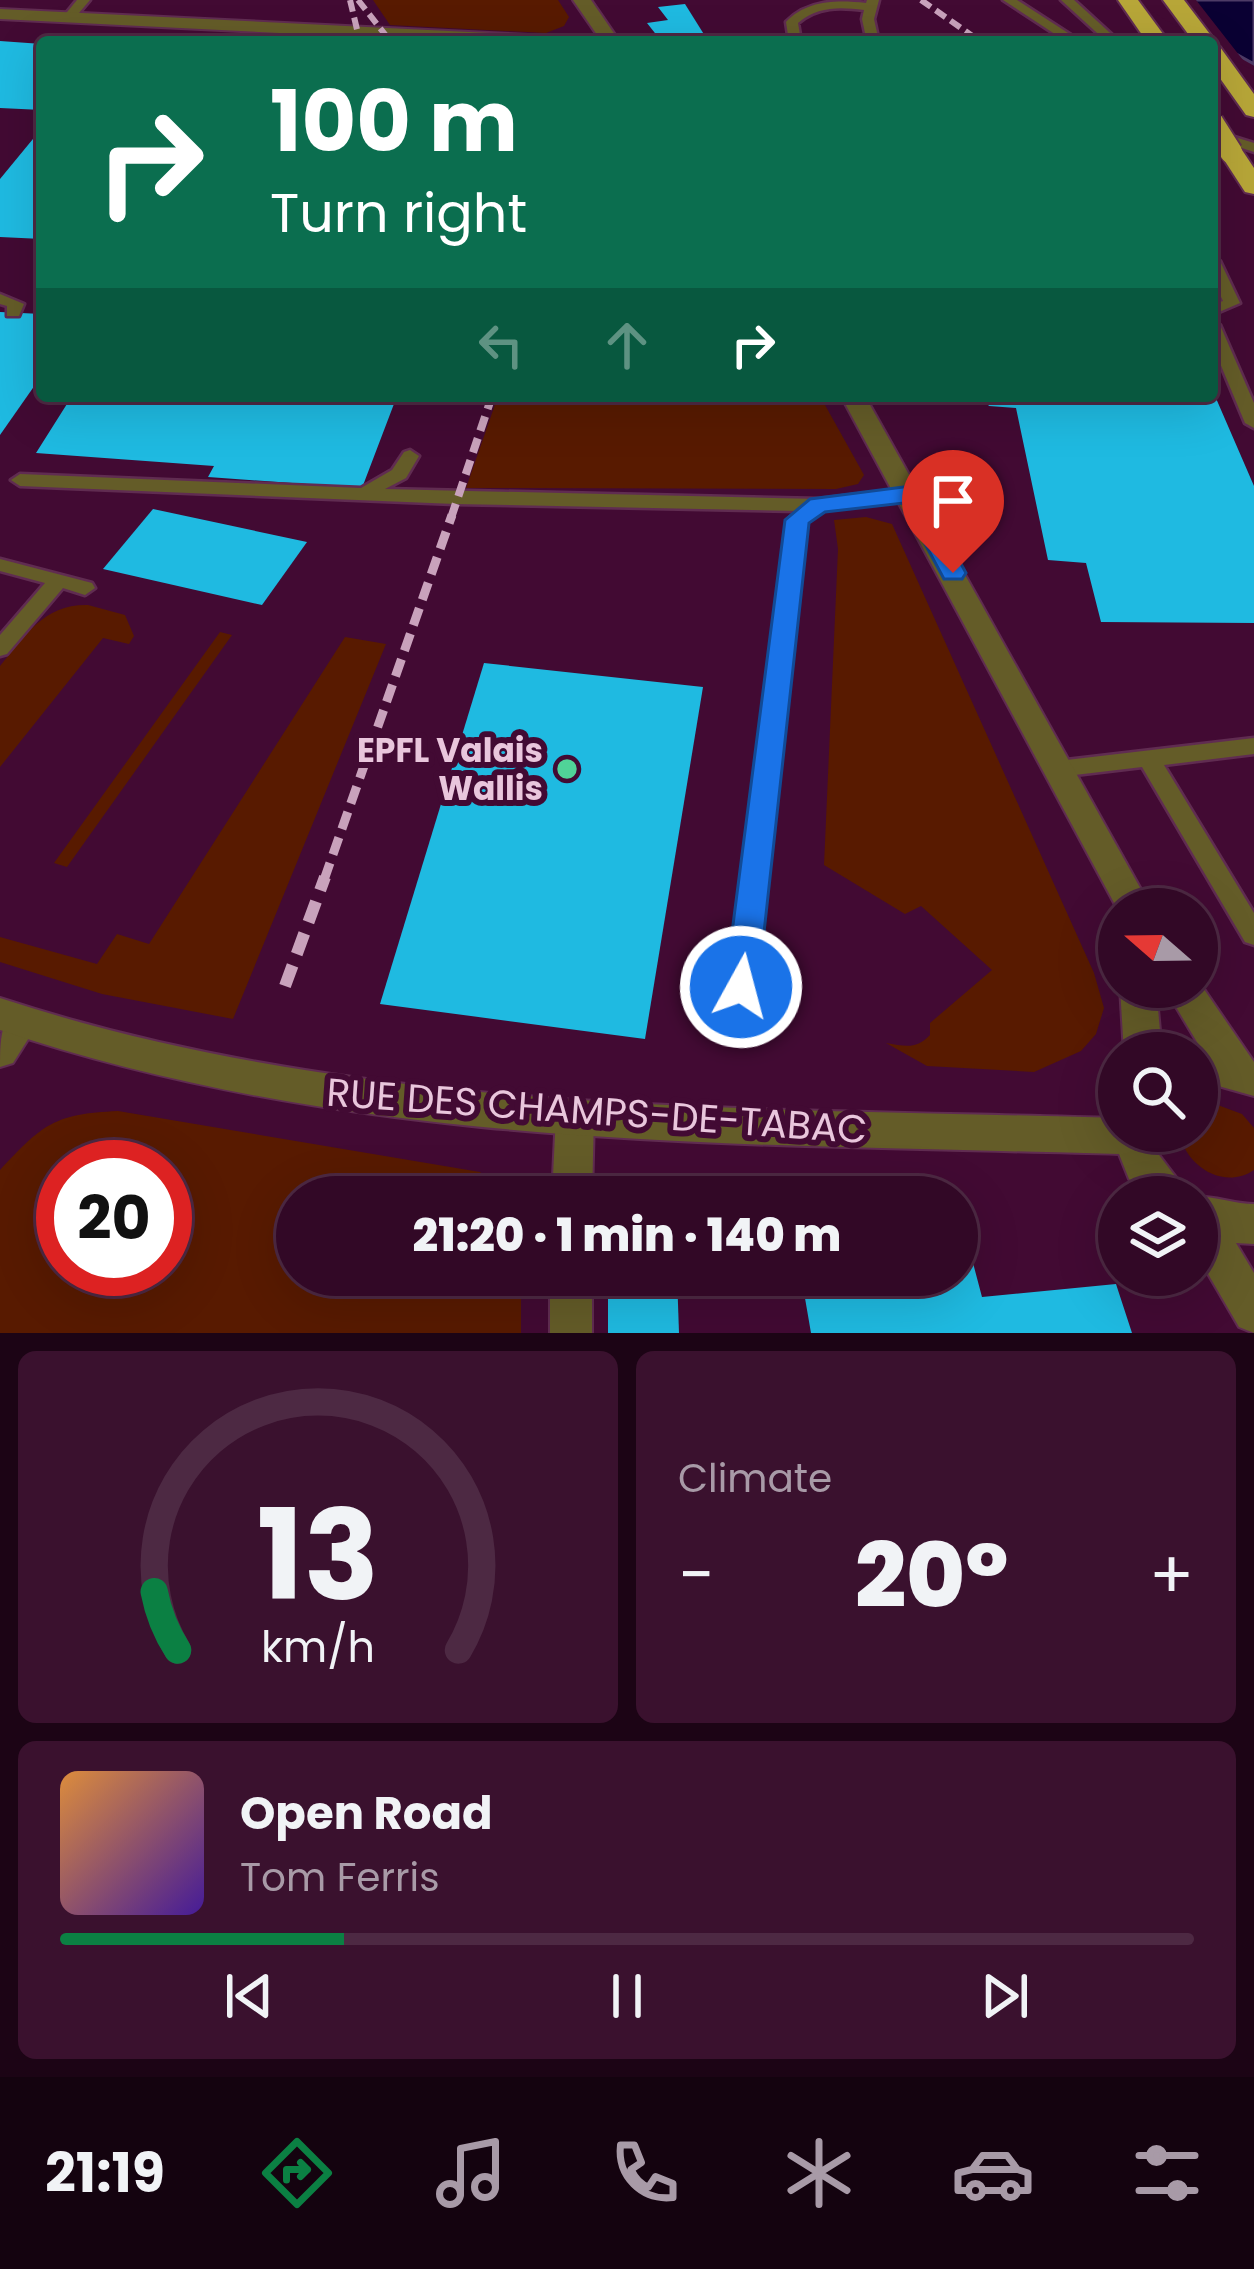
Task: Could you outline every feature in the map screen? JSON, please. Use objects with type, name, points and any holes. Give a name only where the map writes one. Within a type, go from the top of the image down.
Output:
[{"type":"highway","points":[[1128,0],[1154,36]]},
{"type":"highway","points":[[1173,0],[1200,36]]},
{"type":"highway","points":[[1218,60],[1254,110]]},
{"type":"highway","points":[[1232,144],[1254,188]]},
{"type":"street","points":[[582,0],[607,36]]},
{"type":"street","points":[[0,14],[448,36]]},
{"type":"street","points":[[857,402],[1123,888]]},
{"type":"street","points":[[1061,775],[1106,888]]},
{"type":"street","points":[[1194,1008],[1228,1070]]},
{"type":"street","name":"RUE DES CHAMPS-DE-TABAC","points":[[7,1029],[258,1083],[386,1102],[909,1132],[1098,1134]]},
{"type":"street","points":[[573,1176],[575,1115]]},
{"type":"street","points":[[1218,1221],[1254,1224]]},
{"type":"street","points":[[1218,1251],[1254,1312]]},
{"type":"street","points":[[571,1296],[571,1333]]},
{"type":"lane","points":[[68,17],[84,0]]},
{"type":"lane","points":[[1009,0],[1066,36]]},
{"type":"lane","points":[[1067,0],[1107,36]]},
{"type":"lane","points":[[794,36],[792,22],[806,8],[843,3],[871,3],[873,36]]},
{"type":"lane","points":[[1218,273],[1232,303],[1218,308]]},
{"type":"lane","points":[[1218,340],[1254,423]]},
{"type":"lane","points":[[362,493],[399,474],[410,456]]},
{"type":"lane","points":[[20,480],[819,505],[911,494]]},
{"type":"lane","points":[[741,987],[797,520],[819,505]]},
{"type":"lane","points":[[0,565],[85,588]]},
{"type":"lane","points":[[0,649],[59,580]]},
{"type":"lane","points":[[1061,775],[1148,758],[1254,746]]},
{"type":"lane","points":[[1148,758],[1254,935]]},
{"type":"shaded area","points":[[373,0],[558,0],[569,17],[564,26],[546,33],[390,25]]},
{"type":"shaded area","points":[[1139,0],[1254,0],[1254,64],[1218,44],[1218,36],[1204,36]]},
{"type":"shaded area","points":[[496,402],[823,402],[864,475],[858,484],[836,489],[466,488]]},
{"type":"shaded area","points":[[866,517],[892,524],[1094,973],[1098,1008],[1104,1008],[1096,1034],[1081,1051],[1034,1072],[927,1066],[886,1043],[910,1046],[925,1040],[930,1023],[992,970],[921,906],[905,914],[824,865],[838,549],[834,520]]},
{"type":"shaded area","points":[[88,605],[125,615],[134,636],[129,644],[103,638],[0,767],[0,666],[48,616]]},
{"type":"shaded area","points":[[220,632],[232,635],[67,867],[54,863]]},
{"type":"shaded area","points":[[345,637],[386,644],[233,1019],[102,994],[0,962],[0,937],[97,964],[117,934],[149,944]]},
{"type":"shaded area","points":[[1218,1105],[1242,1114],[1254,1128],[1254,1170],[1242,1176],[1218,1176],[1188,1154],[1218,1152]]},
{"type":"shaded area","points":[[118,1111],[480,1172],[484,1176],[276,1176],[276,1296],[521,1296],[521,1333],[0,1333],[0,1170],[39,1132],[79,1115]]},
{"type":"pier","points":[[1133,0],[1196,0],[1250,69],[1218,51],[1218,36],[1192,36]]},
{"type":"building","points":[[685,4],[705,36],[657,36],[647,23],[668,20],[658,7]]},
{"type":"building","points":[[0,41],[36,44],[36,110],[0,108]]},
{"type":"building","points":[[36,135],[36,239],[0,237],[0,179]]},
{"type":"building","points":[[0,312],[36,314],[36,384],[0,435]]},
{"type":"building","points":[[68,402],[395,402],[362,488],[208,477],[214,466],[36,453]]},
{"type":"building","points":[[986,402],[1218,402],[1254,486],[1254,623],[1101,622],[1086,563],[1048,560],[1016,408]]},
{"type":"building","points":[[153,509],[307,542],[262,605],[103,569]]},
{"type":"building","points":[[484,663],[703,687],[645,1039],[380,1004]]},
{"type":"building","points":[[978,1282],[982,1297],[1098,1286],[1098,1296],[1120,1296],[1132,1333],[811,1333],[805,1296],[978,1296]]},
{"type":"building","points":[[608,1296],[678,1296],[679,1333],[608,1333]]},
{"type":"railway","points":[[350,0],[359,36]]},
{"type":"railway","points":[[358,0],[386,36]]},
{"type":"railway","points":[[921,0],[972,36]]},
{"type":"railway","points":[[451,518],[490,402]]},
{"type":"railway","points":[[324,880],[452,515]]},
{"type":"railway","points":[[285,986],[325,877]]},
{"type":"place","name":"EPFL Valais Wallis","points":[[567,769]]},
{"type":"route","points":[[741,987],[797,520],[819,505],[911,494],[953,573]]}]
